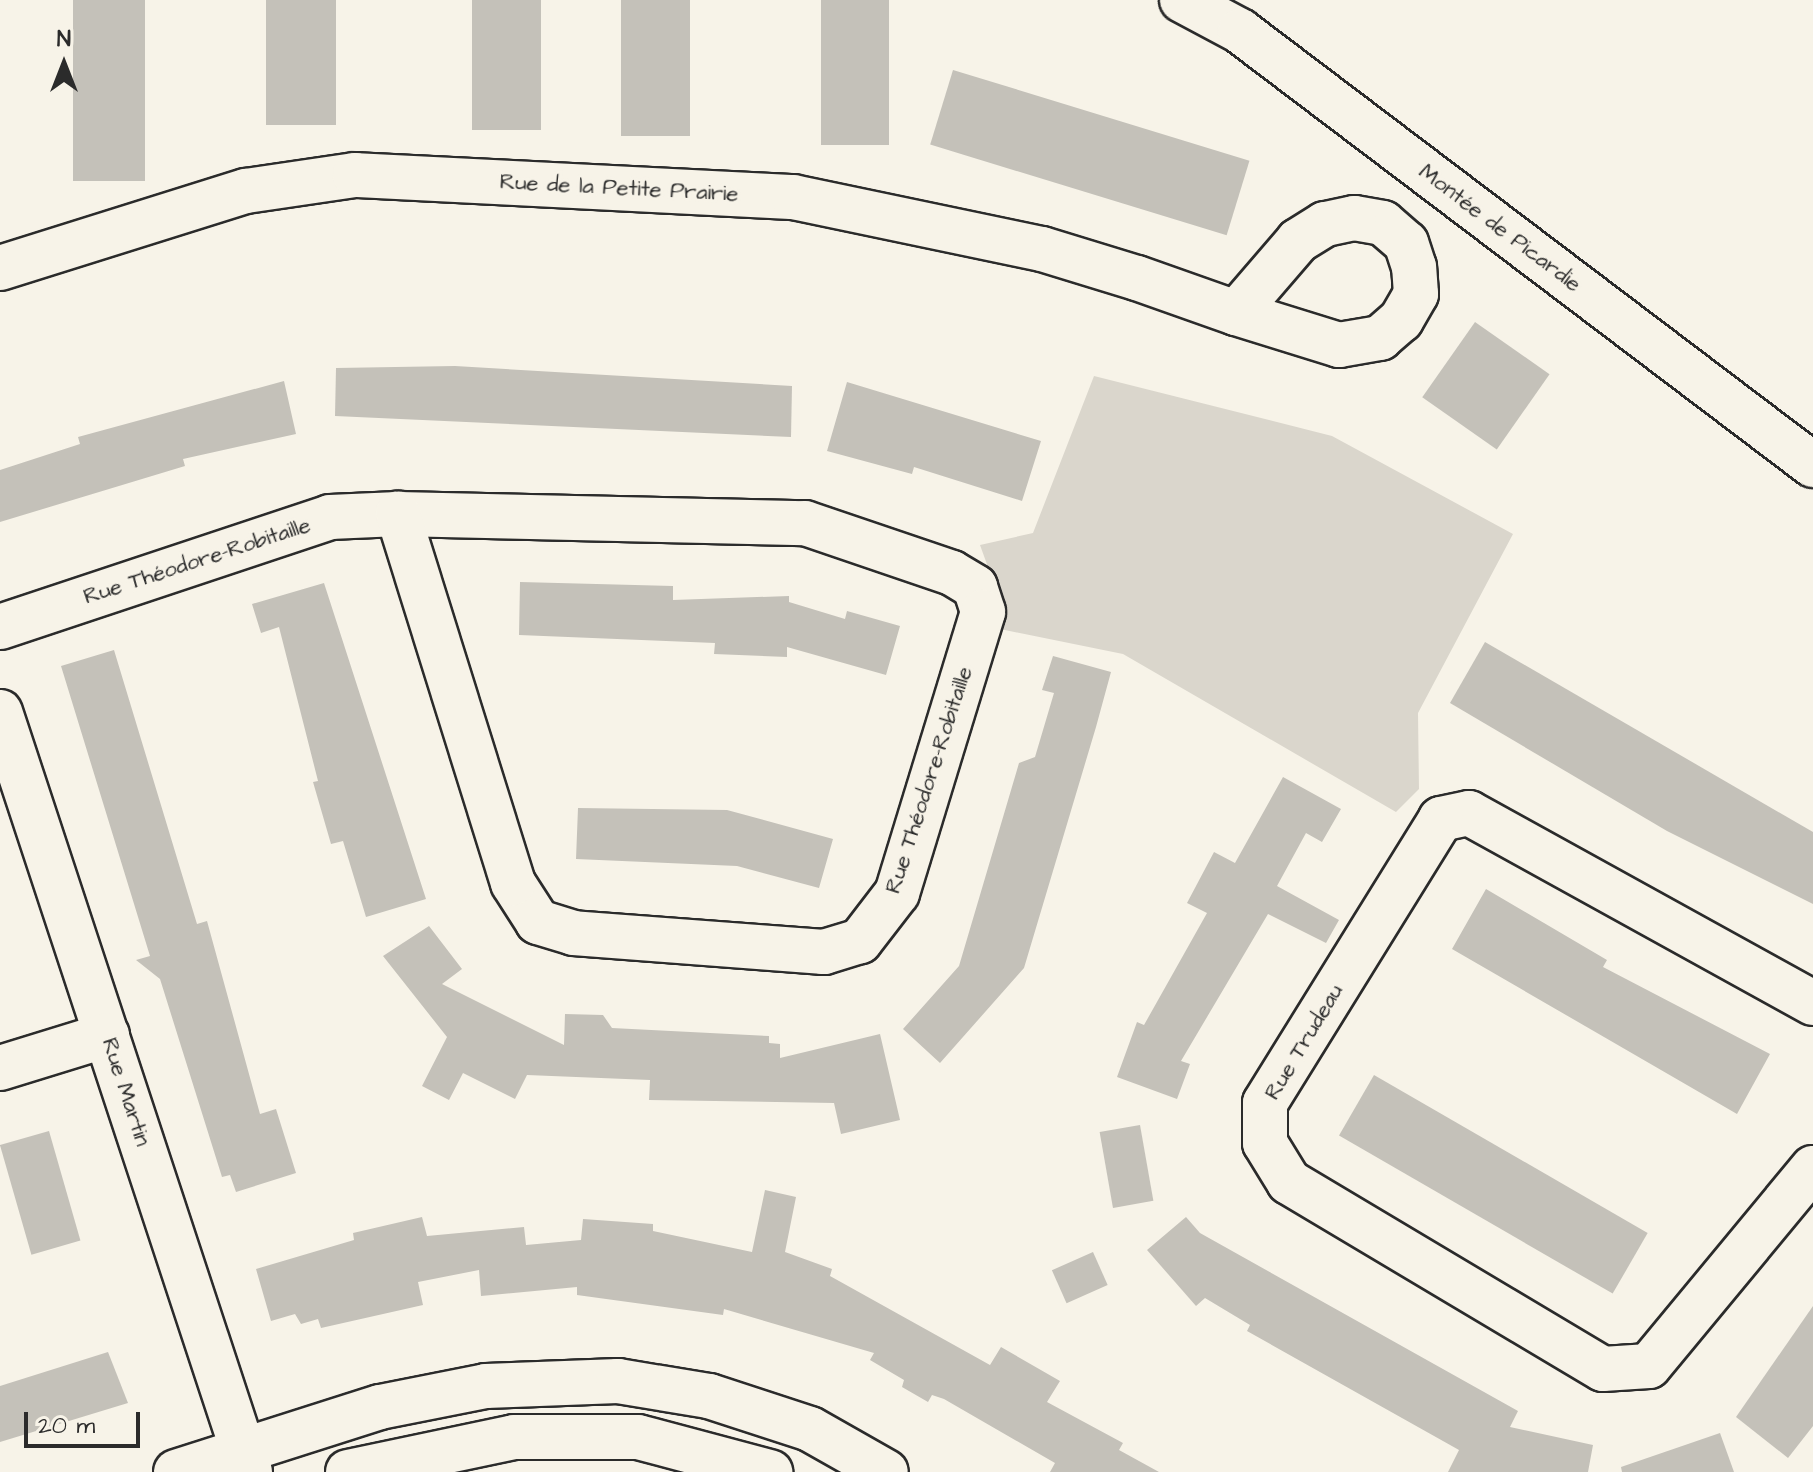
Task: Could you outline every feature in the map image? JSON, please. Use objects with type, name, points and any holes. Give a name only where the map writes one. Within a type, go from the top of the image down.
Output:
[{"type":"street","name":"Montée de Picardie","points":[[1182,0],[1240,31],[1813,465]]},
{"type":"street","name":"Rue de la Petite Prairie","points":[[0,268],[246,191],[355,175],[793,197],[1042,249],[1236,313]]},
{"type":"street","name":"Rue Théodore-Robitaille","points":[[0,627],[330,517],[398,514],[805,523],[975,587],[983,612],[897,893],[860,941],[824,952],[574,933],[538,922],[513,883],[398,514]]},
{"type":"street","name":"Rue Martin","points":[[0,712],[248,1462]]},
{"type":"street","name":"Rue Trudeau","points":[[1813,1003],[1469,813],[1441,819],[1265,1103],[1265,1143],[1289,1182],[1603,1369],[1649,1366],[1813,1168]]},
{"type":"street","points":[[0,1068],[107,1035]]},
{"type":"street","points":[[176,1472],[248,1462],[380,1407],[486,1386],[618,1381],[709,1396],[810,1429],[886,1472]]},
{"type":"street","points":[[348,1472],[514,1437],[638,1437],[770,1472]]},
{"type":"shaded area","points":[[1094,376],[1332,436],[1513,534],[1418,713],[1419,789],[1396,812],[1123,654],[1000,629],[1006,617],[980,545],[1033,533]]},
{"type":"building","points":[[73,0],[145,0],[145,181],[73,181]]},
{"type":"building","points":[[266,0],[336,0],[336,125],[266,125]]},
{"type":"building","points":[[472,0],[541,0],[541,130],[472,130]]},
{"type":"building","points":[[621,0],[690,0],[690,136],[621,136]]},
{"type":"building","points":[[821,0],[889,0],[889,145],[821,145]]},
{"type":"building","points":[[953,70],[1249,161],[1227,235],[930,145]]},
{"type":"building","points":[[1475,322],[1550,374],[1497,450],[1422,397]]},
{"type":"building","points":[[455,366],[792,386],[791,437],[335,416],[336,368]]},
{"type":"building","points":[[284,381],[296,434],[183,459],[185,466],[0,522],[0,470],[80,444],[78,437]]},
{"type":"building","points":[[847,382],[1041,441],[1022,501],[914,467],[912,474],[827,451]]},
{"type":"building","points":[[520,582],[673,586],[673,600],[789,596],[789,602],[845,619],[847,611],[900,626],[886,675],[787,647],[787,657],[714,654],[715,643],[519,635]]},
{"type":"building","points":[[324,583],[426,899],[366,917],[343,841],[331,844],[313,782],[318,781],[279,627],[261,633],[252,604]]},
{"type":"building","points":[[1485,642],[1813,832],[1813,904],[1667,831],[1450,703]]},
{"type":"building","points":[[114,650],[197,924],[207,921],[260,1114],[276,1109],[296,1173],[236,1192],[230,1175],[222,1177],[160,979],[136,960],[150,956],[61,666]]},
{"type":"building","points":[[1053,656],[1111,672],[1096,727],[1024,968],[940,1063],[903,1029],[959,966],[1019,763],[1035,757],[1054,693],[1042,690]]},
{"type":"building","points":[[1283,777],[1341,809],[1322,842],[1306,833],[1277,886],[1339,920],[1326,943],[1268,914],[1181,1061],[1190,1064],[1177,1099],[1117,1077],[1137,1022],[1144,1025],[1207,913],[1187,903],[1214,852],[1235,863]]},
{"type":"building","points":[[578,808],[727,810],[833,839],[819,888],[737,866],[576,859]]},
{"type":"building","points":[[1486,889],[1607,960],[1603,967],[1770,1054],[1737,1114],[1452,949]]},
{"type":"building","points":[[429,926],[462,969],[442,984],[564,1045],[565,1014],[603,1015],[612,1028],[769,1036],[769,1043],[780,1044],[780,1058],[880,1034],[900,1120],[841,1134],[834,1103],[649,1100],[650,1080],[527,1075],[515,1099],[463,1073],[449,1100],[422,1086],[447,1037],[383,956]]},
{"type":"building","points":[[1374,1075],[1648,1233],[1613,1294],[1339,1136]]},
{"type":"building","points":[[1140,1125],[1153,1201],[1113,1208],[1100,1132]]},
{"type":"building","points":[[49,1131],[80,1241],[31,1255],[0,1145]]},
{"type":"building","points":[[765,1190],[796,1197],[785,1252],[832,1269],[830,1276],[990,1365],[1001,1347],[1060,1381],[1047,1402],[1123,1443],[1119,1450],[1159,1472],[1050,1472],[1055,1463],[944,1399],[932,1395],[928,1402],[902,1387],[904,1380],[870,1360],[874,1353],[724,1309],[723,1315],[577,1295],[577,1287],[481,1296],[479,1270],[418,1282],[423,1305],[321,1328],[318,1319],[301,1324],[295,1314],[271,1321],[256,1269],[354,1240],[353,1233],[422,1217],[427,1236],[524,1227],[526,1245],[581,1240],[583,1219],[653,1224],[653,1231],[752,1252]]},
{"type":"building","points":[[1186,1217],[1200,1233],[1518,1411],[1510,1427],[1593,1445],[1588,1472],[1448,1472],[1459,1450],[1247,1331],[1250,1325],[1205,1298],[1196,1306],[1147,1250]]},
{"type":"building","points":[[1093,1252],[1108,1285],[1067,1303],[1052,1270]]},
{"type":"building","points":[[1813,1306],[1813,1426],[1788,1458],[1736,1417]]},
{"type":"building","points":[[108,1352],[128,1403],[0,1442],[0,1386]]},
{"type":"building","points":[[1720,1433],[1734,1472],[1622,1472],[1621,1467]]}]
